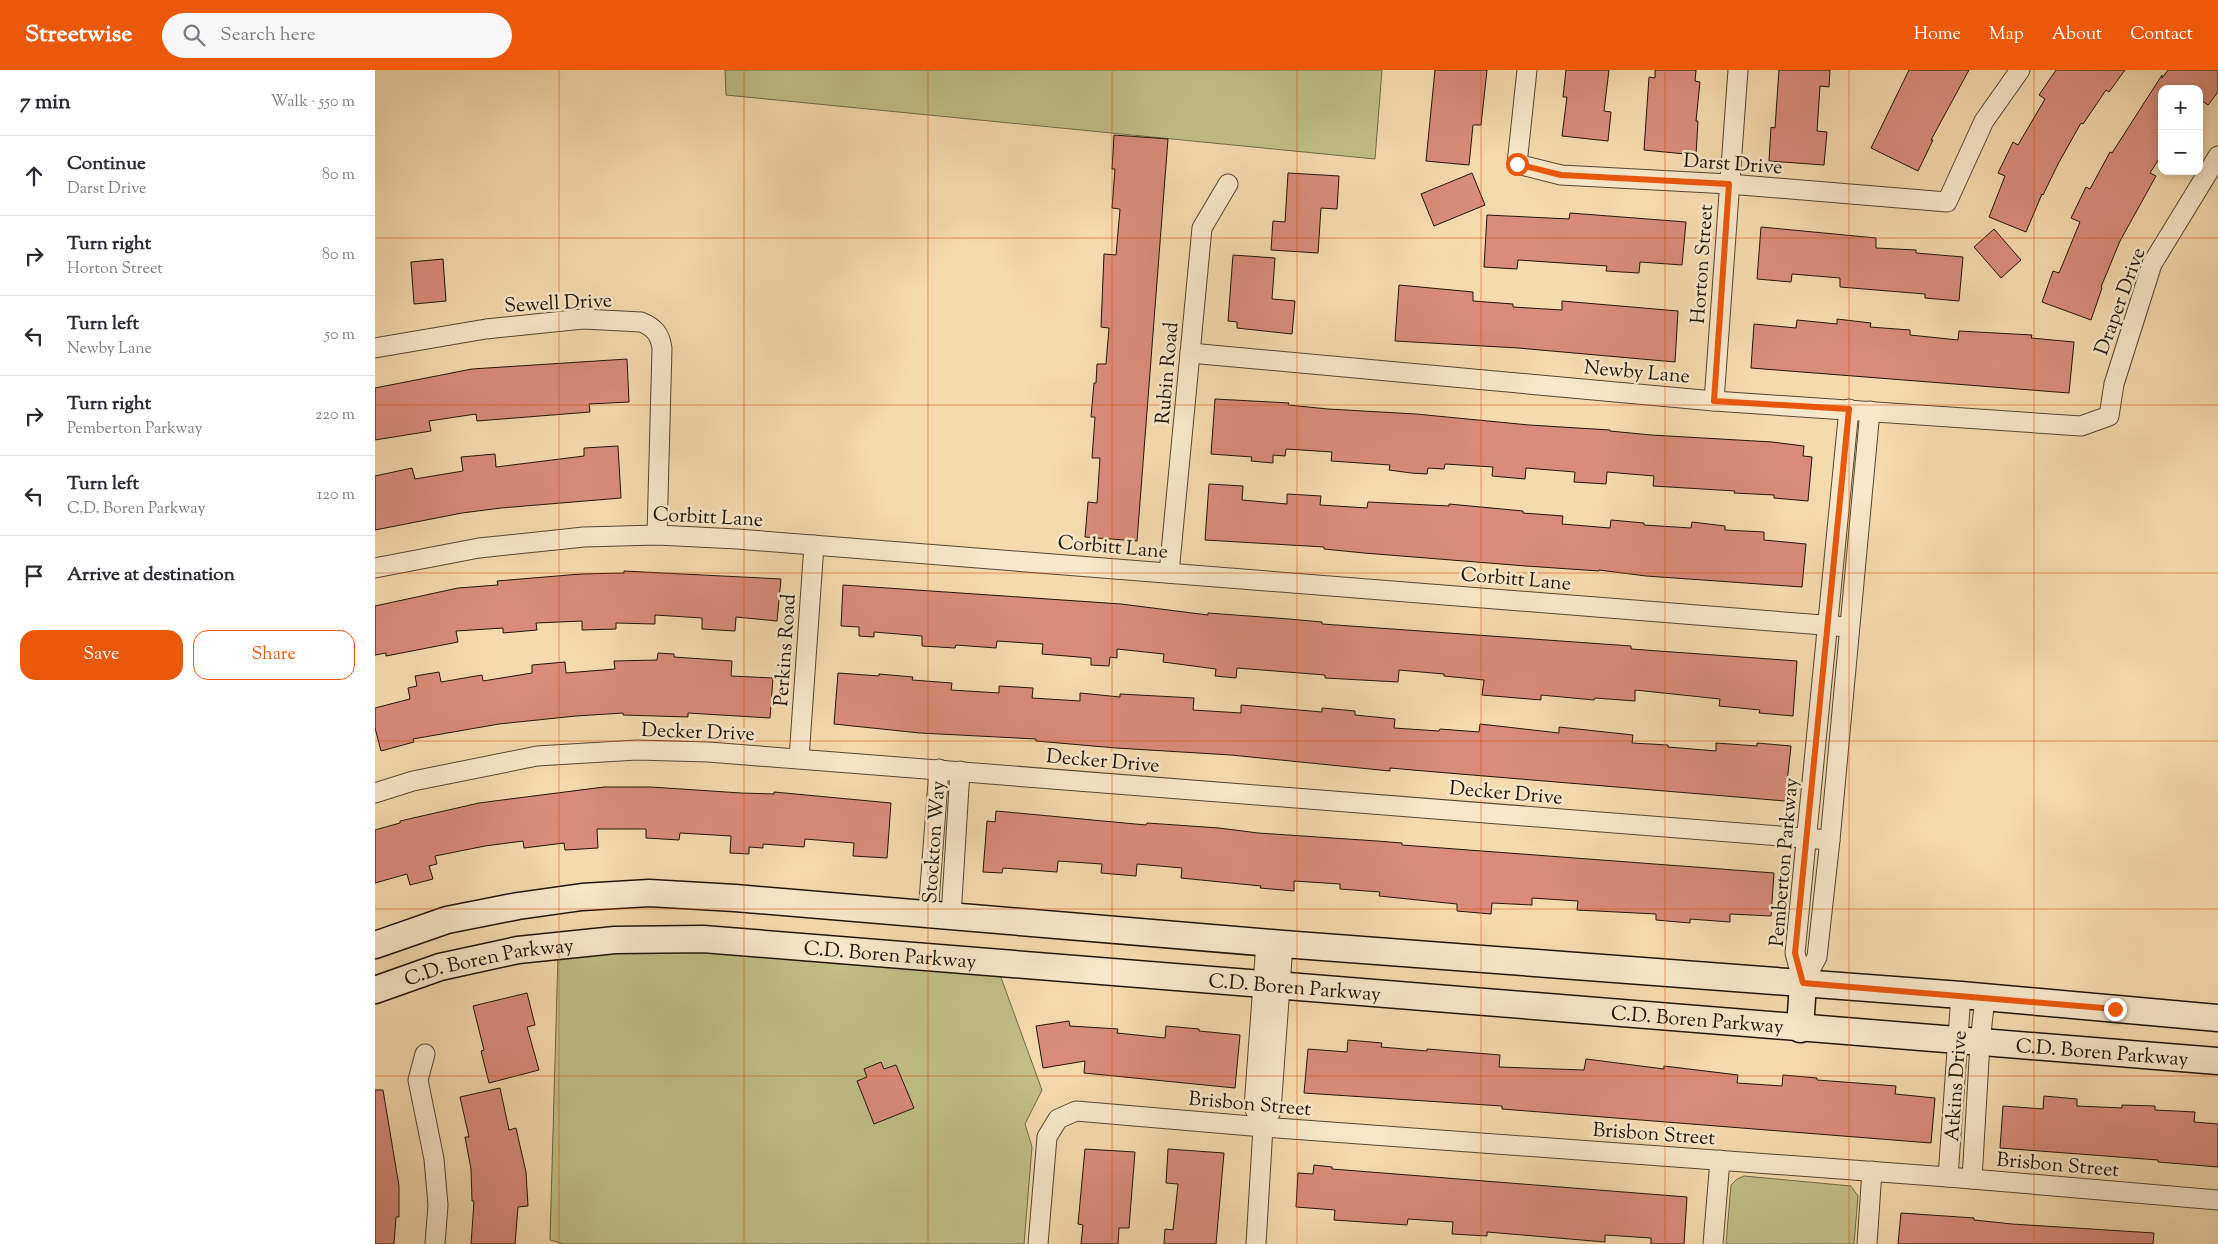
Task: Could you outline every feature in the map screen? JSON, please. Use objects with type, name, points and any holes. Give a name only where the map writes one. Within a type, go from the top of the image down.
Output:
[{"type":"street","name":"Darst Drive","points":[[1527,70],[1517,164],[1561,175],[1729,184],[1947,202],[1984,122],[2020,70]]},
{"type":"street","name":"Horton Street","points":[[1714,401],[1738,70]]},
{"type":"street","name":"Draper Drive","points":[[2109,416],[2114,384],[2152,264],[2218,156]]},
{"type":"street","name":"Rubin Road","points":[[1169,574],[1202,228],[1228,184]]},
{"type":"street","name":"Sewell Drive","points":[[375,348],[486,329],[583,319],[641,322],[649,325],[660,339],[662,348],[657,535]]},
{"type":"street","name":"Newby Lane","points":[[1190,353],[1714,401],[2081,426],[2109,416]]},
{"type":"street","name":"Pemberton Parkway","points":[[1803,983],[1795,953],[1849,409]]},
{"type":"street","name":"Pemberton Parkway","points":[[1803,983],[1817,957],[1830,840],[1848,627],[1870,411]]},
{"type":"street","name":"Corbitt Lane","points":[[375,568],[479,548],[584,537],[657,535],[814,545],[1848,627]]},
{"type":"street","name":"Perkins Road","points":[[799,758],[814,545]]},
{"type":"street","name":"Decker Drive","points":[[375,793],[413,780],[537,756],[637,750],[799,758],[1830,840]]},
{"type":"street","name":"Stockton Way","points":[[939,769],[940,915]]},
{"type":"street","name":"Stockton Way","points":[[940,915],[960,771]]},
{"type":"street","name":"C.D. Boren Parkway","points":[[375,944],[447,920],[518,906],[582,897],[649,894],[716,897],[1274,944],[1973,996],[2218,1018]]},
{"type":"street","name":"C.D. Boren Parkway","points":[[375,990],[440,967],[518,950],[615,940],[671,939],[722,941],[1800,1029],[2218,1061]]},
{"type":"street","points":[[1256,1244],[1263,1127],[1271,1111],[1271,986],[1274,944]]},
{"type":"street","points":[[1800,1029],[1803,983]]},
{"type":"street","name":"Atkins Drive","points":[[1948,1177],[1973,996]]},
{"type":"street","name":"Atkins Drive","points":[[1968,1042],[1972,1179]]},
{"type":"street","points":[[425,1054],[418,1080],[434,1158],[438,1205],[435,1244]]},
{"type":"street","name":"Brisbon Street","points":[[1038,1244],[1047,1137],[1058,1119],[1076,1111],[1263,1127],[1872,1171],[2218,1200]]},
{"type":"street","points":[[1713,1244],[1720,1160]]},
{"type":"street","points":[[1867,1244],[1872,1171]]},
{"type":"shaded area","points":[[725,70],[1382,70],[1375,159],[726,95]]},
{"type":"shaded area","points":[[644,947],[999,972],[1042,1090],[1025,1124],[1032,1147],[1024,1244],[564,1244],[550,1240],[558,952]]},
{"type":"shaded area","points":[[1744,1176],[1851,1186],[1858,1196],[1854,1244],[1726,1244],[1731,1185],[1737,1179]]},
{"type":"building","points":[[1435,70],[1487,70],[1481,125],[1473,125],[1469,165],[1426,161]]},
{"type":"building","points":[[1566,70],[1609,70],[1604,111],[1611,112],[1608,141],[1562,136],[1567,97],[1563,97]]},
{"type":"building","points":[[1655,70],[1696,70],[1695,81],[1700,82],[1696,121],[1698,121],[1696,155],[1644,150],[1649,77],[1655,78]]},
{"type":"building","points":[[1779,70],[1830,70],[1829,87],[1820,86],[1817,131],[1827,132],[1824,165],[1769,161],[1771,127],[1775,128]]},
{"type":"building","points":[[1909,70],[1969,70],[1931,140],[1933,140],[1918,171],[1871,148]]},
{"type":"building","points":[[2056,70],[2125,70],[2109,92],[2106,90],[2083,124],[2081,123],[2042,194],[2026,232],[1989,217],[2005,176],[1998,173],[2013,142],[2018,145],[2045,99],[2039,95]]},
{"type":"building","points":[[2168,70],[2218,70],[2218,92],[2208,105],[2203,102],[2203,85],[2158,85],[2158,160],[2150,173],[2156,176],[2120,241],[2101,287],[2091,320],[2042,302],[2053,271],[2059,273],[2080,222],[2071,218],[2086,187],[2090,189],[2110,152],[2112,153],[2162,75],[2162,78]]},
{"type":"building","points":[[1114,135],[1168,139],[1137,541],[1085,537],[1088,502],[1097,503],[1100,458],[1092,458],[1095,417],[1091,417],[1094,383],[1096,383],[1097,364],[1106,364],[1109,328],[1101,327],[1104,254],[1116,255],[1120,209],[1112,208],[1115,169],[1112,169]]},
{"type":"building","points":[[1288,173],[1339,176],[1337,209],[1321,208],[1318,253],[1271,250],[1273,221],[1285,222]]},
{"type":"building","points":[[1472,173],[1485,205],[1434,226],[1421,194]]},
{"type":"building","points":[[1570,213],[1686,222],[1682,265],[1640,262],[1639,273],[1606,271],[1607,266],[1518,260],[1517,269],[1484,267],[1487,215],[1569,219]]},
{"type":"building","points":[[1761,227],[1876,238],[1876,248],[1916,250],[1916,253],[1963,257],[1959,301],[1925,298],[1925,294],[1840,287],[1840,278],[1792,274],[1791,282],[1757,279]]},
{"type":"building","points":[[1994,229],[2021,260],[2001,278],[1974,247]]},
{"type":"building","points":[[1233,255],[1275,258],[1272,299],[1295,301],[1292,334],[1237,328],[1237,322],[1228,321]]},
{"type":"building","points":[[443,259],[446,301],[414,304],[411,262]]},
{"type":"building","points":[[1399,285],[1473,292],[1473,301],[1513,304],[1513,307],[1562,310],[1562,301],[1678,311],[1675,362],[1518,348],[1395,341]]},
{"type":"building","points":[[1837,319],[1871,323],[1870,327],[1910,330],[1910,335],[1958,340],[1959,331],[2032,335],[2031,338],[2074,342],[2069,393],[1751,368],[1754,324],[1796,328],[1797,320],[1837,324]]},
{"type":"building","points":[[627,359],[629,402],[589,404],[590,412],[477,421],[476,414],[429,421],[431,431],[375,440],[375,388],[472,369]]},
{"type":"building","points":[[1215,399],[1289,403],[1288,405],[1328,409],[1416,414],[1529,425],[1772,442],[1804,446],[1803,456],[1812,457],[1808,501],[1774,498],[1774,495],[1734,493],[1735,491],[1653,486],[1654,476],[1607,472],[1606,484],[1574,482],[1575,472],[1526,468],[1525,479],[1492,476],[1493,467],[1445,464],[1444,469],[1428,468],[1427,474],[1411,473],[1389,470],[1390,465],[1331,461],[1332,452],[1286,449],[1285,456],[1273,455],[1273,463],[1251,461],[1252,457],[1211,454]]},
{"type":"building","points":[[618,446],[621,498],[462,513],[375,530],[375,476],[412,468],[415,479],[463,471],[461,457],[495,454],[496,467],[584,456],[584,448]]},
{"type":"building","points":[[1209,484],[1243,486],[1242,500],[1287,504],[1287,494],[1321,496],[1320,505],[1367,508],[1368,502],[1449,506],[1449,504],[1563,516],[1562,524],[1610,528],[1611,520],[1644,523],[1644,525],[1691,528],[1692,522],[1725,526],[1725,530],[1764,532],[1764,540],[1806,544],[1802,587],[1364,553],[1324,549],[1324,547],[1205,540]]},
{"type":"building","points":[[624,571],[781,579],[777,621],[736,617],[735,631],[702,629],[702,618],[655,615],[655,624],[616,623],[616,629],[582,630],[582,621],[536,623],[537,630],[503,633],[503,628],[456,631],[458,642],[386,656],[386,653],[375,655],[375,606],[458,588],[498,585],[497,581],[581,574],[624,573]]},
{"type":"building","points":[[843,585],[1121,604],[1208,615],[1208,613],[1289,619],[1322,622],[1322,624],[1631,646],[1631,649],[1797,661],[1793,716],[1759,713],[1760,710],[1719,706],[1720,699],[1635,690],[1635,701],[1595,698],[1594,700],[1541,695],[1541,700],[1482,695],[1484,680],[1399,670],[1398,682],[1325,678],[1325,675],[1237,668],[1236,678],[1215,676],[1216,669],[1163,662],[1164,654],[1117,649],[1117,658],[1110,657],[1109,666],[1091,665],[1091,658],[1042,654],[1043,644],[997,641],[996,648],[956,645],[955,648],[922,646],[922,636],[874,632],[874,637],[859,636],[859,627],[841,626]]},
{"type":"building","points":[[658,653],[674,654],[674,657],[732,661],[731,676],[773,678],[770,718],[688,713],[688,717],[623,715],[623,713],[576,716],[499,724],[413,739],[414,742],[381,751],[375,728],[375,708],[410,699],[408,688],[417,686],[415,676],[439,672],[441,682],[482,675],[483,681],[532,673],[532,665],[565,662],[566,673],[615,669],[614,661],[657,660]]},
{"type":"building","points":[[838,673],[913,677],[912,680],[952,683],[951,690],[999,693],[999,686],[1033,688],[1032,698],[1080,701],[1080,693],[1120,697],[1120,694],[1194,698],[1193,710],[1241,713],[1241,705],[1322,712],[1322,708],[1355,711],[1355,715],[1395,719],[1394,728],[1479,732],[1480,724],[1559,733],[1559,727],[1633,735],[1632,743],[1716,751],[1716,743],[1757,746],[1757,743],[1791,746],[1785,801],[1390,768],[1390,771],[1231,755],[1116,748],[1036,741],[1036,739],[920,733],[834,724]]},
{"type":"building","points":[[604,787],[651,787],[774,794],[774,792],[891,803],[887,858],[853,856],[854,843],[805,839],[804,847],[763,844],[763,848],[749,847],[749,854],[730,853],[731,836],[680,833],[679,840],[646,838],[646,829],[597,829],[598,848],[565,850],[564,843],[524,848],[523,841],[485,846],[435,856],[437,864],[429,866],[433,879],[410,885],[407,874],[375,883],[375,830],[400,823],[400,821],[479,803]]},
{"type":"building","points":[[996,811],[1146,825],[1147,823],[1219,828],[1258,833],[1402,843],[1402,845],[1774,873],[1771,916],[1730,914],[1730,922],[1690,919],[1690,923],[1656,920],[1656,914],[1577,910],[1578,901],[1532,898],[1532,905],[1492,903],[1491,914],[1457,911],[1457,904],[1379,896],[1380,892],[1340,889],[1340,884],[1294,881],[1294,891],[1260,888],[1261,886],[1181,878],[1182,868],[1137,864],[1136,876],[1101,873],[1102,864],[1058,861],[1057,872],[1003,868],[1002,873],[983,872],[987,821],[995,822]]},
{"type":"building","points":[[527,993],[535,1025],[527,1027],[539,1070],[489,1083],[481,1051],[484,1050],[473,1006]]},
{"type":"building","points":[[1069,1021],[1070,1026],[1118,1029],[1117,1033],[1165,1038],[1166,1026],[1240,1035],[1235,1088],[1084,1073],[1085,1061],[1043,1068],[1036,1026]]},
{"type":"building","points":[[1348,1040],[1382,1043],[1381,1047],[1500,1055],[1499,1067],[1584,1070],[1586,1059],[1664,1069],[1664,1066],[1738,1075],[1737,1083],[1782,1086],[1783,1075],[1817,1078],[1817,1080],[1896,1086],[1895,1094],[1935,1098],[1931,1143],[1502,1109],[1502,1106],[1304,1093],[1308,1049],[1347,1052]]},
{"type":"building","points":[[881,1062],[884,1069],[896,1065],[914,1108],[874,1124],[857,1081],[867,1077],[864,1069]]},
{"type":"building","points":[[500,1088],[509,1130],[516,1128],[526,1172],[528,1206],[518,1207],[515,1244],[471,1244],[474,1201],[472,1201],[471,1169],[465,1137],[469,1137],[460,1097]]},
{"type":"building","points":[[375,1090],[383,1090],[399,1186],[399,1217],[396,1217],[394,1244],[375,1244]]},
{"type":"building","points":[[2044,1096],[2077,1099],[2077,1106],[2122,1108],[2122,1105],[2155,1106],[2155,1110],[2195,1112],[2194,1122],[2218,1124],[2218,1167],[2158,1162],[2158,1160],[2000,1148],[2003,1106],[2043,1109]]},
{"type":"building","points":[[1085,1149],[1135,1152],[1129,1228],[1119,1228],[1118,1244],[1081,1244],[1083,1225],[1078,1224]]},
{"type":"building","points":[[1168,1149],[1224,1153],[1216,1244],[1164,1244],[1165,1229],[1173,1230],[1178,1184],[1166,1183]]},
{"type":"building","points":[[1314,1165],[1332,1167],[1332,1169],[1687,1197],[1684,1244],[1651,1244],[1651,1238],[1605,1235],[1605,1242],[1487,1232],[1487,1236],[1452,1234],[1453,1222],[1408,1219],[1407,1225],[1334,1220],[1335,1210],[1296,1207],[1298,1173],[1313,1174]]},
{"type":"building","points":[[1901,1213],[1974,1218],[1974,1220],[2012,1224],[2154,1233],[2153,1244],[1898,1244]]},
{"type":"route","points":[[1517,164],[1561,175],[1729,184],[1714,401],[1849,409],[1795,953],[1803,983],[2115,1009]]}]
